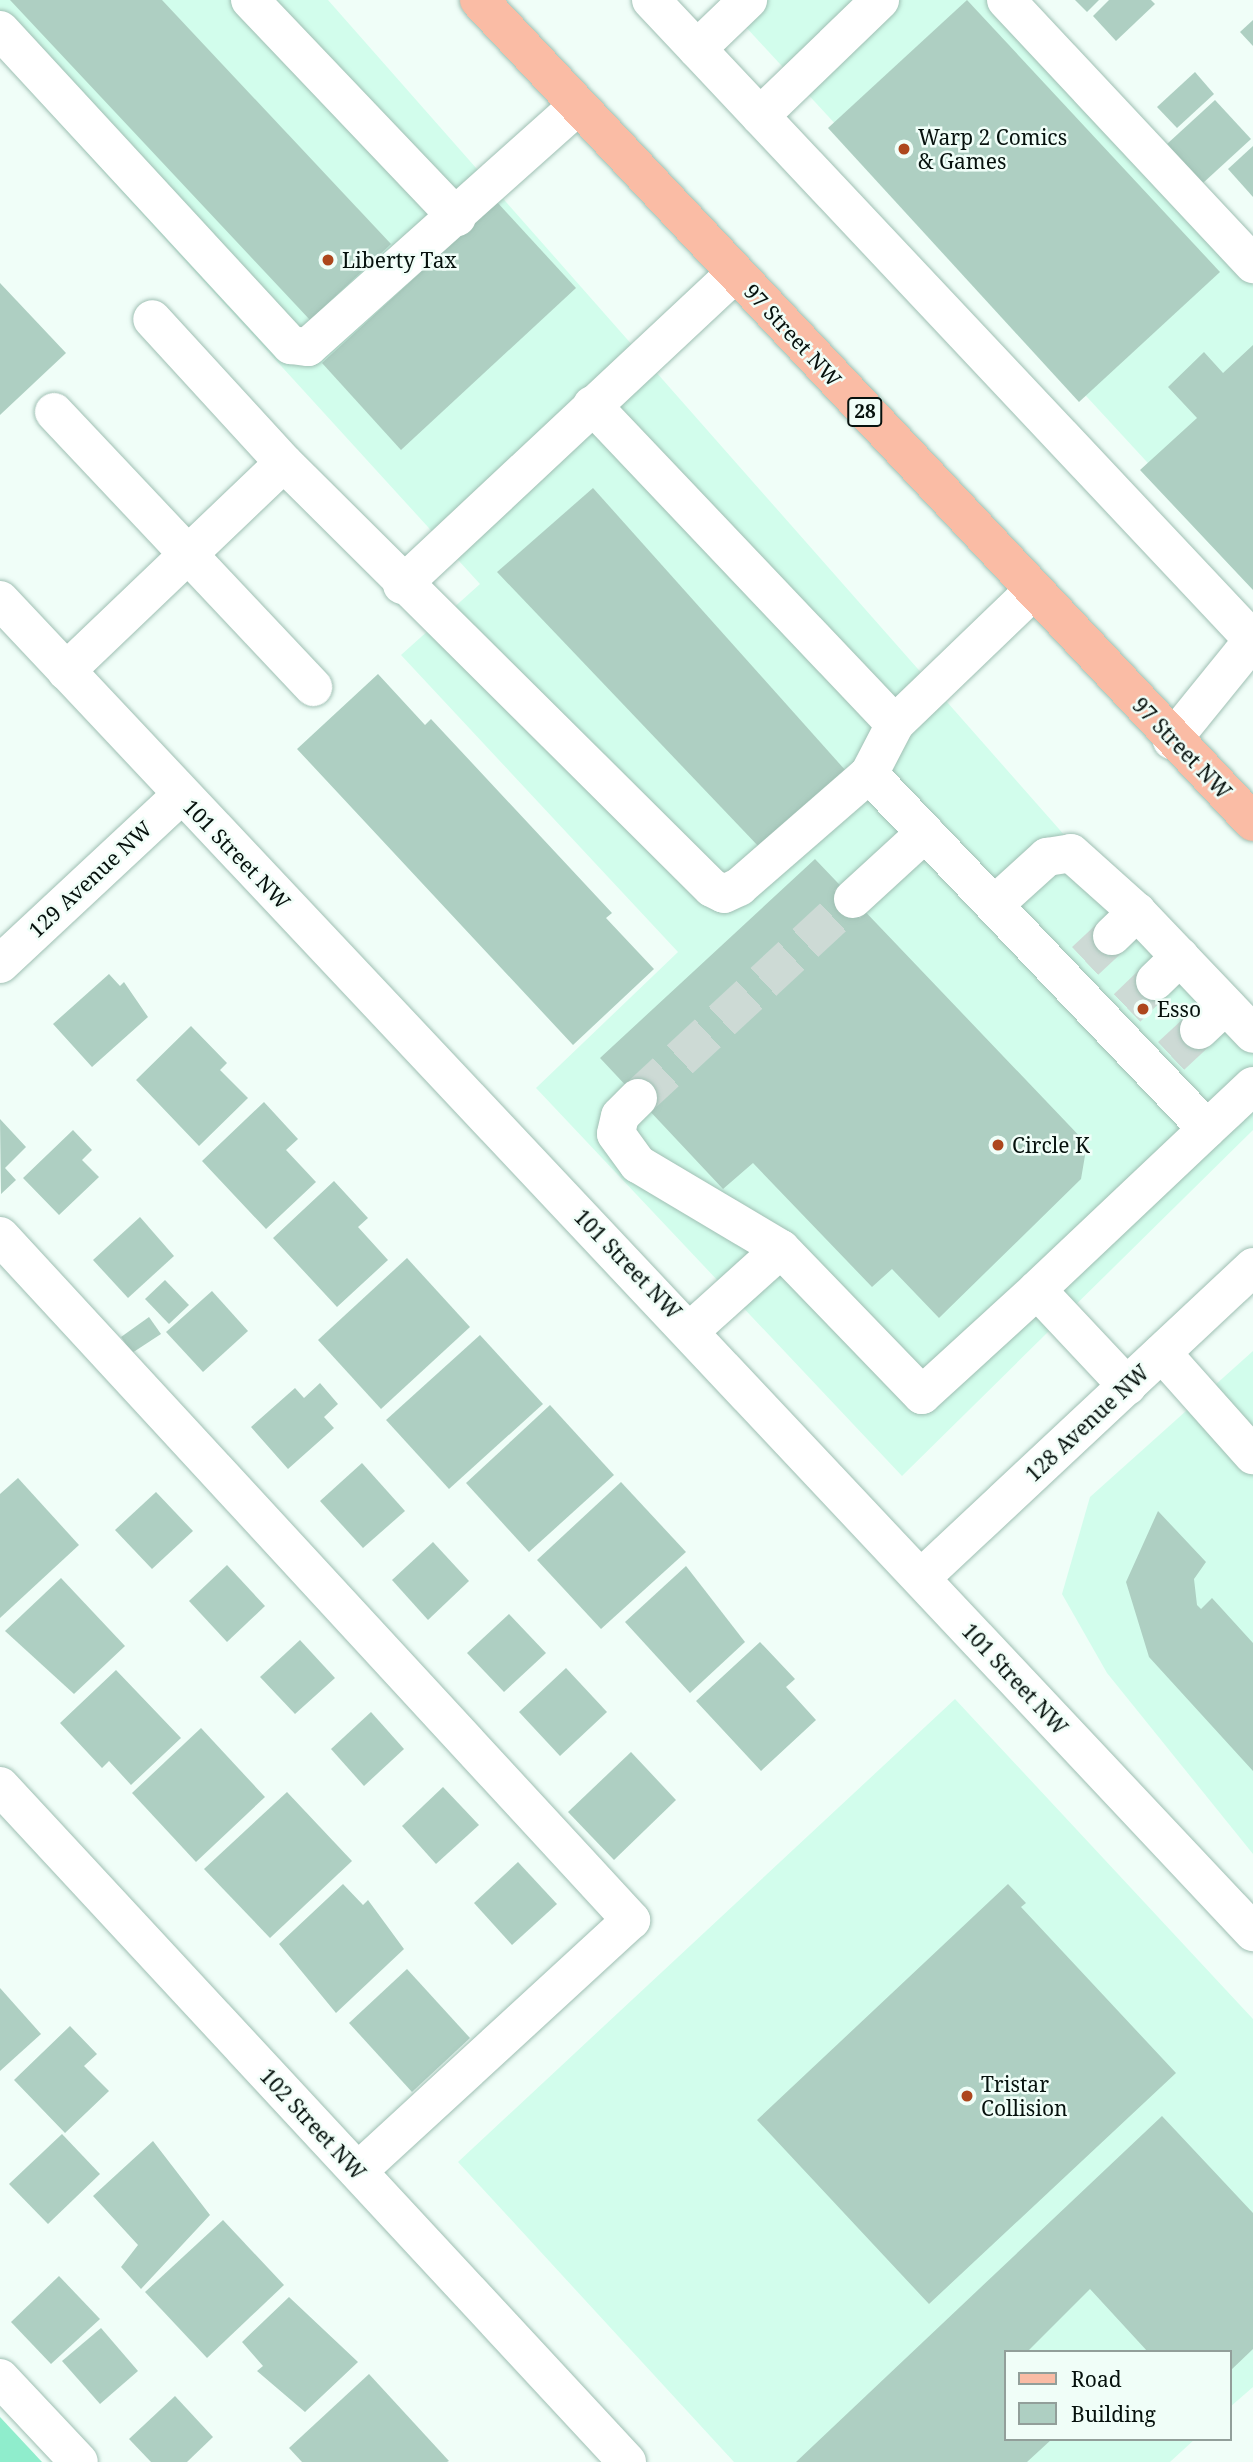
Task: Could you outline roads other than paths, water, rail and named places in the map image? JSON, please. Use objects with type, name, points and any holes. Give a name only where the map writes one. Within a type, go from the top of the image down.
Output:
[{"type":"main road","name":"97 Street NW","points":[[479,0],[1172,740],[1253,822]]},
{"type":"street","points":[[250,0],[457,217]]},
{"type":"street","points":[[651,0],[1253,640],[1172,740]]},
{"type":"street","points":[[697,49],[748,0]]},
{"type":"street","points":[[760,116],[880,0]]},
{"type":"street","points":[[1006,0],[1253,264]]},
{"type":"street","points":[[0,30],[291,345],[308,347],[457,217],[578,106]]},
{"type":"street","points":[[402,585],[735,273]]},
{"type":"street","points":[[152,319],[284,463],[402,585],[724,894],[869,774],[895,724],[1033,591]]},
{"type":"street","points":[[592,405],[895,724]]},
{"type":"street","points":[[54,412],[313,687]]},
{"type":"street","points":[[66,671],[284,463]]},
{"type":"street","name":"101 Street NW","points":[[0,600],[181,795],[691,1330],[1253,1932]]},
{"type":"street","points":[[869,774],[993,905],[1100,947],[1167,969],[1212,1018],[1253,1034]]},
{"type":"street","name":"129 Avenue NW","points":[[0,964],[181,795]]},
{"type":"street","points":[[853,899],[925,833]]},
{"type":"street","points":[[993,905],[1047,857],[1071,853],[1118,1017],[1162,1064],[1207,1129]]},
{"type":"street","points":[[638,1098],[620,1116],[616,1134],[638,1164],[781,1249],[922,1395],[1253,1086]]},
{"type":"street","points":[[0,1236],[631,1920],[358,2171]]},
{"type":"street","points":[[691,1330],[781,1249]]},
{"type":"street","name":"128 Avenue NW","points":[[921,1578],[1253,1268]]},
{"type":"street","points":[[1037,1290],[1127,1385]]},
{"type":"street","points":[[1162,1353],[1253,1455]]},
{"type":"street","name":"102 Street NW","points":[[0,1786],[627,2462]]},
{"type":"street","points":[[0,2378],[79,2462]]},
{"type":"tunnel","points":[[638,1098],[853,899]]},
{"type":"tunnel","points":[[1085,961],[1112,936]]},
{"type":"tunnel","points":[[1127,1008],[1155,981]]},
{"type":"tunnel","points":[[1171,1056],[1199,1030]]},
{"type":"place","name":"Warp 2 Comics & Games","points":[[904,149]]},
{"type":"place","name":"Liberty Tax","points":[[328,260]]},
{"type":"place","name":"Esso","points":[[1143,1009]]},
{"type":"place","name":"Circle K","points":[[998,1145]]},
{"type":"place","name":"Tristar Collision","points":[[967,2096]]}]
